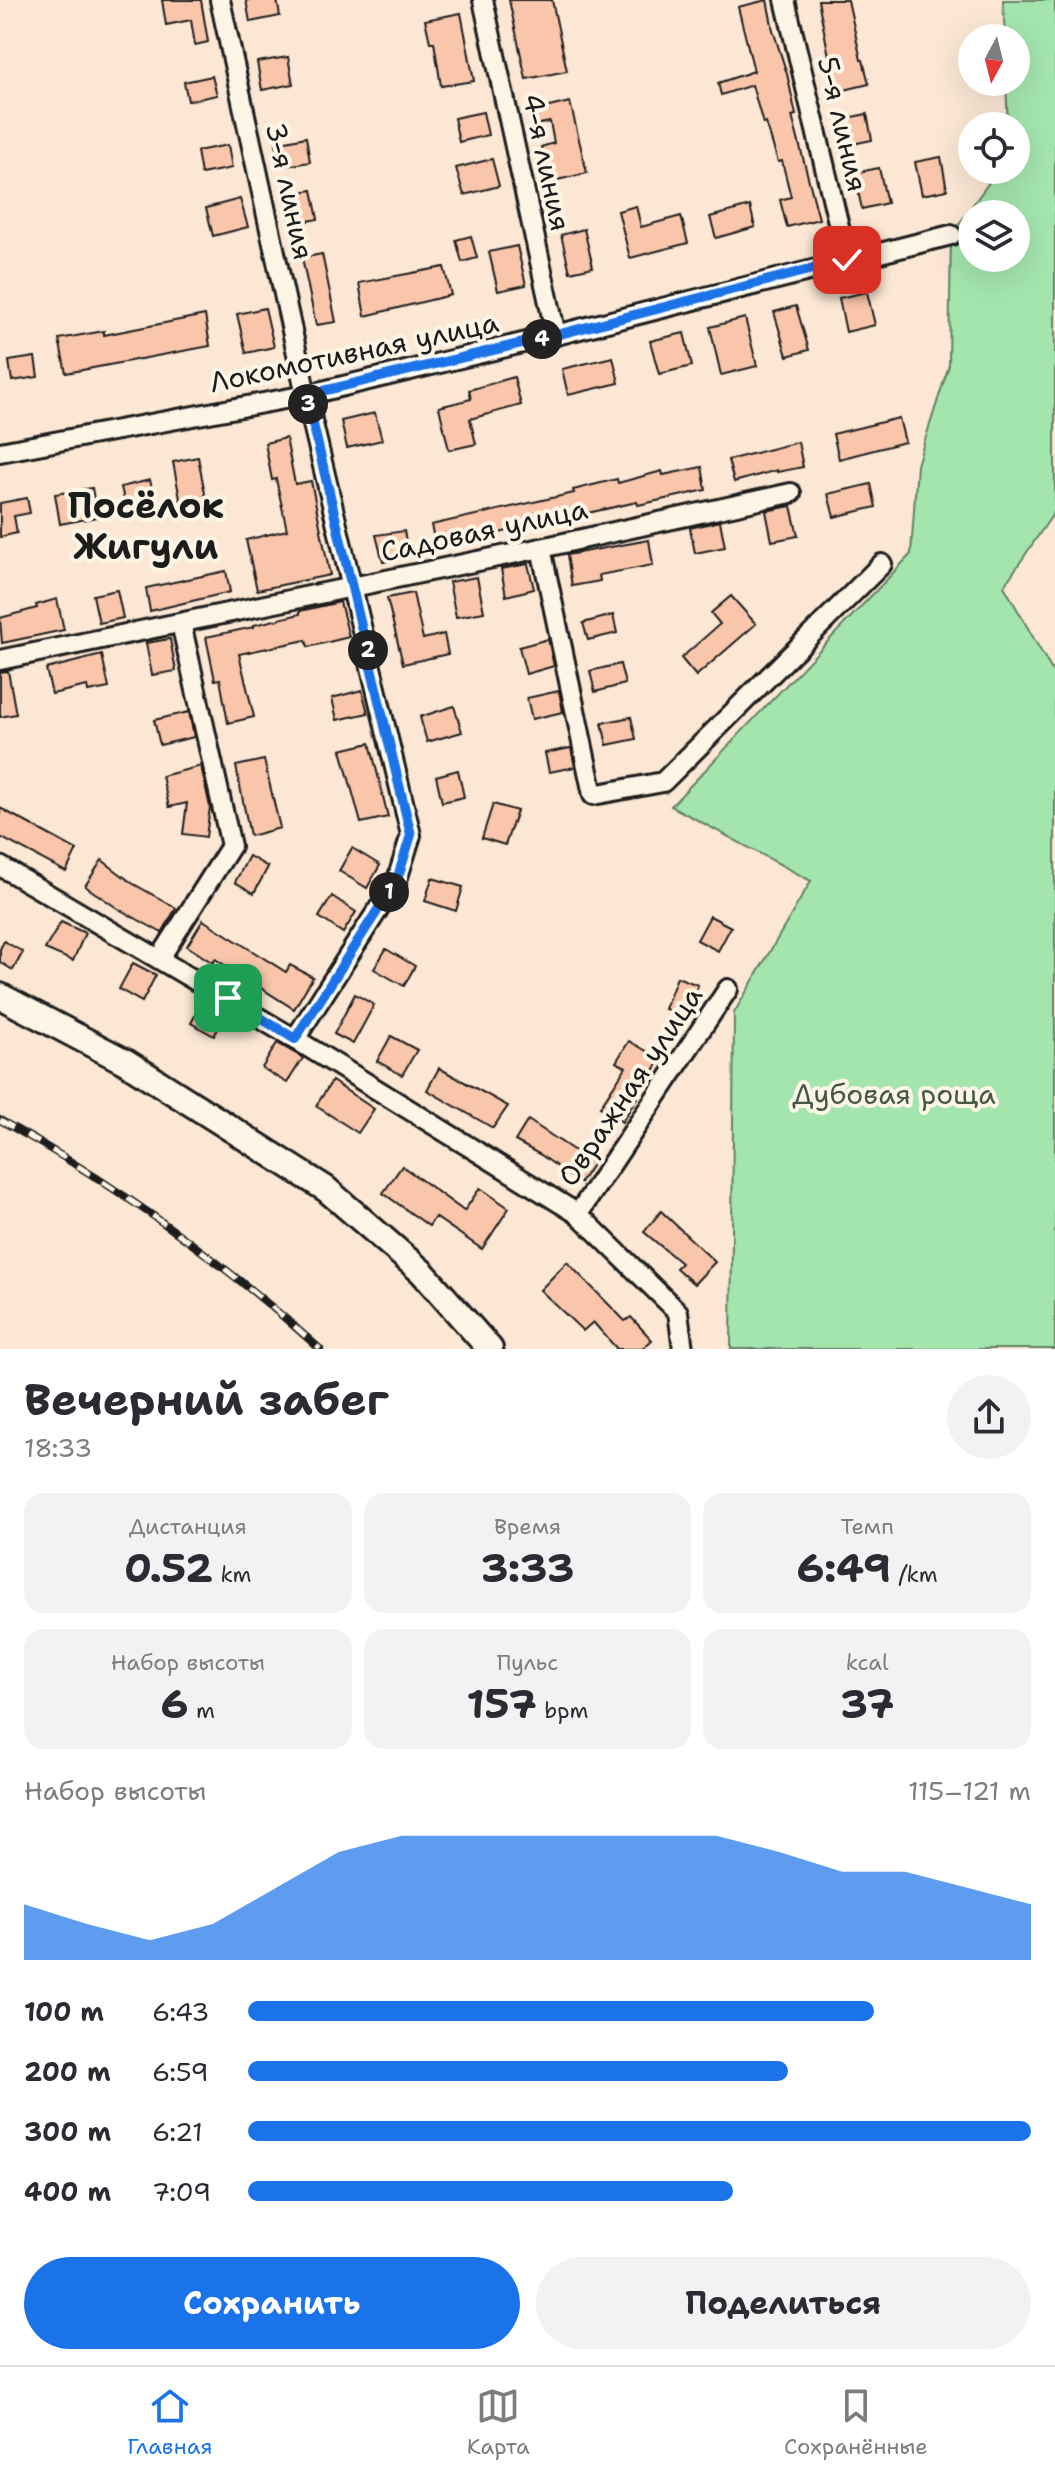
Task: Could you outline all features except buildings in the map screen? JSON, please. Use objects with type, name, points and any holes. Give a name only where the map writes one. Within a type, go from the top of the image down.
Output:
[{"type":"street","name":"3-я линия","points":[[220,0],[306,395],[411,835],[397,880],[295,1039]]},
{"type":"street","name":"4-я линия","points":[[483,0],[556,335]]},
{"type":"street","name":"5-я линия","points":[[785,0],[847,260]]},
{"type":"street","name":"Локомотивная улица","points":[[0,452],[306,395],[951,235]]},
{"type":"street","name":"Садовая улица","points":[[0,660],[791,493]]},
{"type":"street","points":[[541,548],[593,795],[663,782],[882,564]]},
{"type":"street","points":[[160,958],[231,846],[181,623]]},
{"type":"street","points":[[0,866],[295,1039],[578,1214],[678,1312],[683,1349]]},
{"type":"street","name":"Овражная улица","points":[[578,1214],[728,989]]},
{"type":"street","points":[[0,996],[126,1062],[326,1189],[422,1272],[490,1349]]},
{"type":"green space","name":"Дубовая роща","points":[[1003,0],[1055,0],[1055,511],[1004,586],[1055,676],[1055,1349],[731,1349],[734,1013],[811,881],[671,806],[911,554],[917,465],[949,365],[951,235],[958,225],[958,272],[1030,272],[1030,200],[976,200],[988,184],[1030,184],[1030,112],[1007,112],[1007,96],[1030,96],[1030,24],[1004,24]]},
{"type":"railway","points":[[0,1120],[85,1170],[167,1226],[245,1285],[320,1349]]},
{"type":"district","name":"Посёлок Жигули","points":[[146,526]]},
{"type":"route","points":[[228,998],[295,1039],[397,880],[411,835],[306,395],[847,260]]}]
